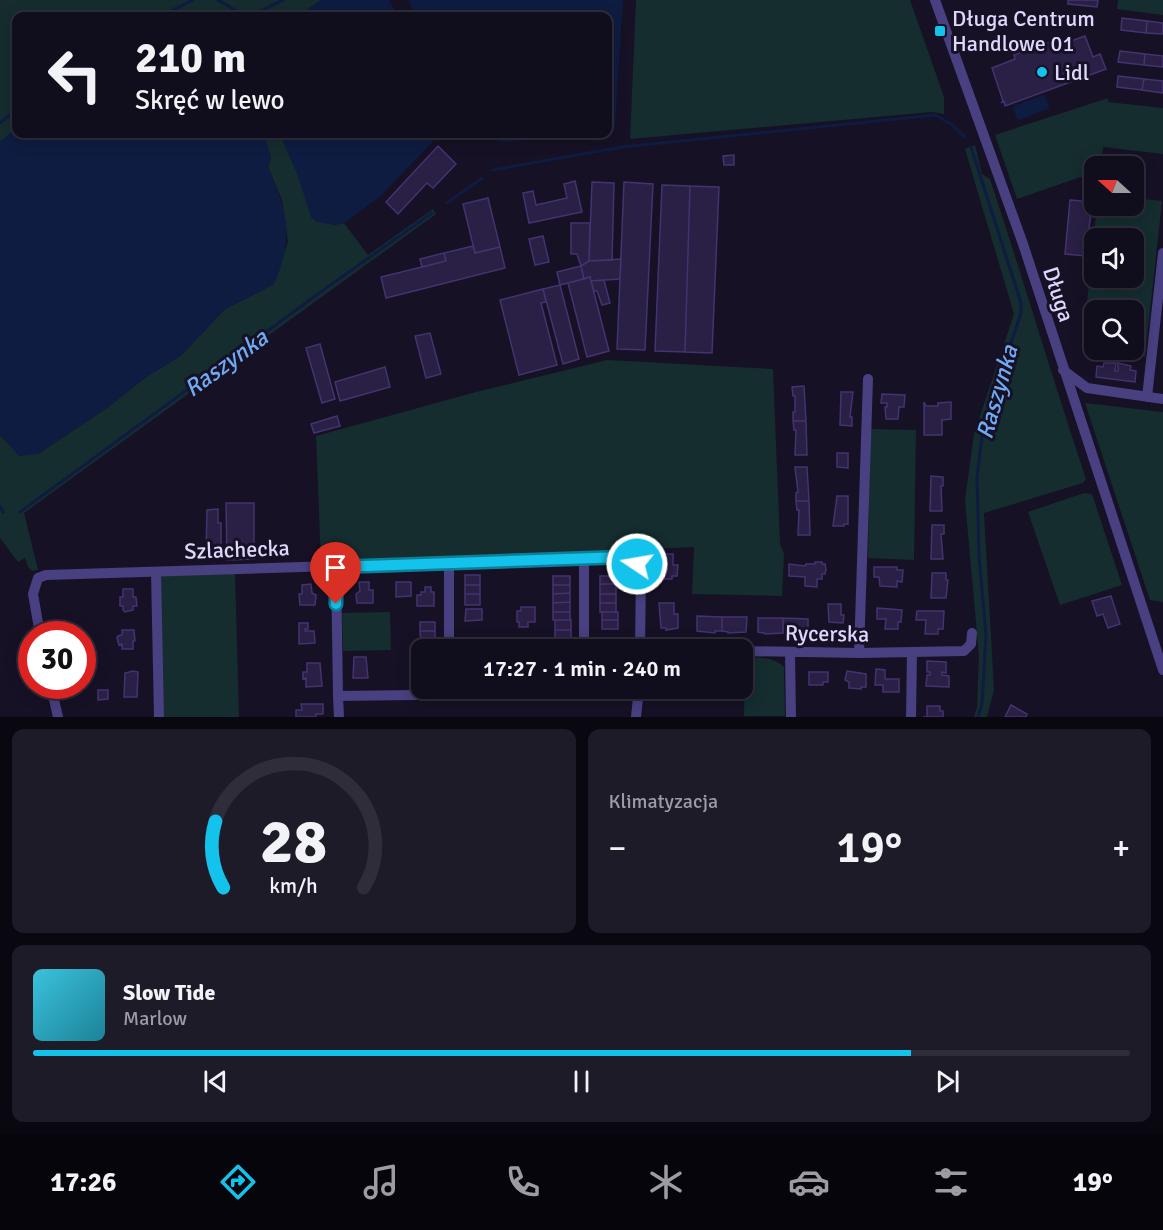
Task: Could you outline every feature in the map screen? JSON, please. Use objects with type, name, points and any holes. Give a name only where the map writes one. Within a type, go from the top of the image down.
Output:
[{"type":"street","name":"Długa","points":[[935,0],[1023,244],[1163,670]]},
{"type":"street","points":[[1147,397],[1163,253]]},
{"type":"street","points":[[1063,370],[1087,388],[1163,399]]},
{"type":"street","points":[[859,653],[868,379]]},
{"type":"street","name":"Szlachecka","points":[[38,621],[33,594],[38,578],[46,575],[623,557],[637,564],[641,570],[640,639]]},
{"type":"street","points":[[584,558],[584,639]]},
{"type":"street","points":[[449,563],[449,639]]},
{"type":"street","points":[[336,567],[339,717]]},
{"type":"street","points":[[156,572],[159,717]]},
{"type":"street","name":"Rycerska","points":[[753,651],[912,653],[964,651],[971,644],[972,633]]},
{"type":"street","points":[[790,652],[791,717]]},
{"type":"street","points":[[911,717],[912,653]]},
{"type":"street","points":[[338,696],[411,693]]},
{"type":"street","points":[[54,699],[58,717]]},
{"type":"street","points":[[636,717],[638,699]]},
{"type":"green space","points":[[0,0],[321,0],[304,12],[12,12],[12,132],[0,142]]},
{"type":"green space","points":[[636,0],[910,0],[944,97],[944,114],[932,112],[630,139]]},
{"type":"green space","points":[[1118,0],[1163,0],[1163,15],[1117,9]]},
{"type":"green space","points":[[1108,98],[1108,102],[1163,108],[1163,154],[1103,147],[1102,156],[1084,156],[1084,176],[1017,199],[995,135]]},
{"type":"green space","points":[[265,138],[282,138],[297,173],[334,225],[344,223],[368,255],[433,209],[436,214],[24,513],[38,570],[32,571],[25,558],[18,562],[0,538],[0,435],[38,454],[107,408],[205,330],[225,309],[274,284],[288,242],[282,200],[268,167],[271,158]]},
{"type":"green space","points":[[975,145],[982,174],[990,179],[1086,479],[1083,483],[984,513],[994,690],[987,717],[974,717],[977,707],[979,656],[965,500],[974,434],[1014,314],[965,149]]},
{"type":"green space","points":[[1144,199],[1162,201],[1145,357],[1144,300],[1087,300],[1088,288],[1144,288],[1144,228],[1095,228],[1096,216],[1144,216]]},
{"type":"green space","points":[[607,360],[773,369],[780,544],[784,554],[782,596],[692,594],[694,547],[321,564],[316,436],[476,392]]},
{"type":"green space","points":[[1085,403],[1163,412],[1163,602],[1150,600]]},
{"type":"green space","points":[[870,429],[916,430],[914,560],[868,558]]},
{"type":"green space","points":[[1084,493],[1092,494],[1122,585],[1060,605],[1028,512]]},
{"type":"green space","points":[[235,572],[239,717],[162,717],[160,578],[164,574]]},
{"type":"green space","points":[[390,612],[391,650],[343,651],[342,613]]},
{"type":"green space","points":[[753,658],[771,659],[780,663],[784,667],[785,716],[744,716],[744,699],[753,699]]},
{"type":"water","points":[[321,0],[389,0],[396,12],[304,12]]},
{"type":"water","points":[[408,0],[623,0],[615,126],[612,127],[612,12],[414,12]]},
{"type":"water","points":[[1044,95],[1050,108],[1020,120],[1017,119],[1014,106]]},
{"type":"water","points":[[12,132],[12,138],[265,138],[271,158],[268,167],[280,197],[286,224],[285,252],[274,284],[225,309],[181,356],[145,378],[107,408],[38,454],[19,456],[0,435],[0,142]]},
{"type":"water","points":[[282,138],[449,138],[434,140],[381,196],[344,223],[334,225],[317,222],[311,217],[297,173]]},
{"type":"water","points":[[489,138],[545,138],[504,142]]},
{"type":"building","points":[[1068,0],[1098,0],[1097,7],[1068,4]]},
{"type":"building","points":[[1122,18],[1147,21],[1146,33],[1121,30]]},
{"type":"building","points":[[1147,21],[1163,23],[1163,34],[1146,33]]},
{"type":"building","points":[[1085,36],[1093,57],[1100,54],[1106,69],[1005,106],[1004,101],[1001,103],[1003,101],[992,68],[1015,59],[1014,55],[1058,39],[1060,45]]},
{"type":"building","points":[[1120,51],[1145,54],[1144,65],[1118,62]]},
{"type":"building","points":[[1145,54],[1163,56],[1163,67],[1144,65]]},
{"type":"building","points":[[1118,76],[1144,79],[1142,90],[1117,87]]},
{"type":"building","points":[[1144,79],[1163,81],[1163,93],[1142,90]]},
{"type":"building","points":[[438,146],[456,164],[433,188],[427,183],[398,214],[386,202]]},
{"type":"building","points":[[734,155],[734,165],[724,165],[723,156]]},
{"type":"building","points":[[575,181],[582,212],[529,223],[523,193],[533,191],[536,205],[567,198],[564,184]]},
{"type":"building","points":[[592,182],[614,183],[612,260],[589,261]]},
{"type":"building","points":[[624,182],[653,184],[645,350],[617,349]]},
{"type":"building","points":[[662,185],[690,186],[685,352],[655,351]]},
{"type":"building","points":[[690,186],[719,187],[712,353],[685,352]]},
{"type":"building","points":[[488,198],[500,247],[475,253],[463,204]]},
{"type":"building","points":[[1070,200],[1084,201],[1084,216],[1090,216],[1089,228],[1084,228],[1084,256],[1065,254]]},
{"type":"building","points":[[571,223],[590,223],[589,261],[581,266],[577,254],[571,254]]},
{"type":"building","points":[[543,236],[549,262],[535,265],[529,239]]},
{"type":"building","points":[[473,246],[475,253],[500,247],[505,268],[386,298],[381,277],[446,261],[444,253]]},
{"type":"building","points":[[444,253],[446,261],[422,267],[420,259]]},
{"type":"building","points":[[621,259],[620,279],[591,281],[590,277],[584,279],[581,266],[589,261]]},
{"type":"building","points":[[581,266],[584,279],[560,285],[557,272]]},
{"type":"building","points":[[590,277],[609,351],[587,357],[568,283]]},
{"type":"building","points":[[604,280],[610,303],[602,305],[591,281]]},
{"type":"building","points":[[560,285],[579,359],[563,364],[543,289]]},
{"type":"building","points":[[543,289],[546,302],[541,303],[557,365],[519,375],[500,300]]},
{"type":"building","points":[[430,333],[441,374],[426,378],[415,336]]},
{"type":"building","points":[[320,344],[335,399],[322,403],[306,348]]},
{"type":"building","points":[[1104,363],[1116,363],[1115,371],[1118,371],[1118,363],[1131,366],[1130,370],[1136,371],[1135,382],[1096,377],[1097,366],[1103,367]]},
{"type":"building","points":[[385,367],[390,387],[340,401],[335,382]]},
{"type":"building","points":[[804,386],[806,421],[793,421],[795,396],[793,396],[792,387]]},
{"type":"building","points":[[841,392],[853,392],[850,417],[852,417],[852,426],[840,425]]},
{"type":"building","points":[[882,394],[905,395],[904,407],[899,407],[898,419],[886,419],[887,403],[881,403]]},
{"type":"building","points":[[924,402],[926,406],[938,406],[938,403],[951,402],[951,419],[942,420],[942,435],[924,435]]},
{"type":"building","points":[[337,416],[340,426],[314,433],[311,424]]},
{"type":"building","points":[[793,421],[806,421],[807,455],[795,455],[796,430],[794,430]]},
{"type":"building","points":[[837,453],[848,453],[848,468],[837,467]]},
{"type":"building","points":[[795,467],[807,467],[809,501],[796,501],[798,492]]},
{"type":"building","points":[[931,476],[943,477],[942,511],[930,511]]},
{"type":"building","points":[[837,496],[848,496],[848,524],[844,526],[833,526]]},
{"type":"building","points":[[796,501],[809,501],[810,535],[798,535],[799,510],[797,510]]},
{"type":"building","points":[[226,503],[254,503],[254,559],[227,560]]},
{"type":"building","points":[[218,509],[218,523],[221,523],[221,553],[206,553],[207,510]]},
{"type":"building","points":[[932,525],[944,525],[944,534],[941,534],[943,559],[931,559]]},
{"type":"building","points":[[662,554],[673,554],[673,565],[678,565],[677,576],[672,576],[672,579],[658,579],[658,572],[662,572]]},
{"type":"building","points":[[815,562],[822,562],[826,569],[825,574],[822,574],[822,579],[817,579],[817,587],[805,586],[805,577],[789,576],[789,564],[805,566],[815,564]]},
{"type":"building","points":[[874,567],[897,567],[897,570],[903,570],[902,582],[897,581],[897,587],[880,586],[879,577],[874,577]]},
{"type":"building","points":[[932,573],[946,573],[946,580],[948,580],[946,598],[931,598]]},
{"type":"building","points":[[465,575],[480,575],[480,585],[465,585]]},
{"type":"building","points":[[553,576],[570,576],[570,585],[553,585]]},
{"type":"building","points":[[600,576],[616,576],[616,584],[600,584]]},
{"type":"building","points":[[359,582],[369,582],[369,590],[373,590],[373,603],[357,603],[356,594],[360,591]]},
{"type":"building","points":[[396,582],[411,582],[411,596],[396,597]]},
{"type":"building","points":[[311,584],[312,593],[316,595],[315,605],[300,605],[299,594],[302,594],[302,585]]},
{"type":"building","points":[[600,584],[616,584],[616,594],[600,594]]},
{"type":"building","points":[[465,585],[480,585],[480,594],[465,594]]},
{"type":"building","points":[[553,585],[570,585],[570,593],[553,594]]},
{"type":"building","points":[[425,587],[431,587],[431,592],[434,592],[434,606],[417,606],[417,595],[425,592]]},
{"type":"building","points":[[123,589],[133,589],[133,597],[136,597],[137,606],[133,606],[133,610],[125,612],[123,606],[120,606]]},
{"type":"building","points":[[570,593],[570,602],[553,603],[553,594]]},
{"type":"building","points":[[465,594],[480,594],[480,605],[465,605]]},
{"type":"building","points":[[600,594],[616,594],[616,603],[600,603]]},
{"type":"building","points":[[1111,596],[1120,624],[1108,628],[1103,614],[1097,616],[1092,601]]},
{"type":"building","points":[[570,602],[570,612],[553,612],[553,603]]},
{"type":"building","points":[[600,603],[616,603],[616,612],[600,612]]},
{"type":"building","points":[[659,603],[674,603],[674,614],[678,614],[678,628],[666,630],[666,628],[661,628]]},
{"type":"building","points":[[828,604],[841,604],[841,615],[844,615],[843,623],[829,622]]},
{"type":"building","points":[[521,607],[535,607],[535,622],[528,622],[528,627],[519,627],[519,622],[517,622],[517,611],[521,611]]},
{"type":"building","points":[[877,608],[902,610],[898,629],[885,629],[886,619],[877,619]]},
{"type":"building","points":[[466,609],[482,609],[482,620],[465,621]]},
{"type":"building","points":[[917,611],[944,611],[943,629],[938,629],[938,634],[925,634],[926,620],[916,620]]},
{"type":"building","points":[[553,612],[570,612],[570,620],[553,620]]},
{"type":"building","points":[[602,612],[618,612],[618,620],[602,620]]},
{"type":"building","points":[[697,616],[722,617],[722,631],[715,631],[715,633],[697,631]]},
{"type":"building","points":[[722,617],[747,617],[746,632],[722,631]]},
{"type":"building","points":[[758,618],[783,618],[783,633],[758,632]]},
{"type":"building","points":[[783,618],[808,619],[808,634],[783,633]]},
{"type":"building","points":[[555,620],[571,620],[571,630],[555,630]]},
{"type":"building","points":[[602,620],[618,620],[618,629],[602,629]]},
{"type":"building","points":[[420,622],[435,622],[435,631],[420,631]]},
{"type":"building","points":[[299,623],[308,623],[308,629],[305,631],[314,631],[315,643],[299,644]]},
{"type":"building","points":[[122,630],[134,630],[133,649],[122,649],[122,644],[119,645],[117,638],[122,635]]},
{"type":"building","points":[[555,630],[571,630],[571,639],[555,639]]},
{"type":"building","points":[[420,631],[435,631],[435,639],[421,639]]},
{"type":"building","points":[[354,657],[366,657],[368,678],[353,678]]},
{"type":"building","points":[[927,661],[946,662],[946,673],[942,672],[942,675],[949,676],[949,687],[926,686],[927,675],[930,675],[930,672],[927,672]]},
{"type":"building","points":[[307,663],[320,663],[322,686],[306,687],[303,672],[307,672]]},
{"type":"building","points":[[876,669],[885,670],[885,679],[899,679],[899,692],[883,692],[883,685],[875,685]]},
{"type":"building","points":[[847,671],[866,674],[866,687],[849,688],[849,682],[845,680]]},
{"type":"building","points":[[138,672],[137,697],[124,697],[125,673]]},
{"type":"building","points":[[809,672],[828,672],[828,682],[823,682],[823,685],[809,685]]},
{"type":"building","points":[[98,690],[108,690],[108,699],[98,700]]},
{"type":"building","points":[[301,704],[323,704],[323,714],[316,714],[316,717],[296,717],[296,710],[302,710]]},
{"type":"building","points":[[1011,705],[1027,714],[1026,717],[1005,717]]},
{"type":"building","points":[[927,706],[940,706],[940,711],[943,711],[943,717],[927,717]]},
{"type":"waterway","points":[[169,12],[193,0]]},
{"type":"waterway","points":[[218,0],[239,12]]},
{"type":"waterway","points":[[259,12],[283,0]]},
{"type":"waterway","points":[[0,123],[12,113]]},
{"type":"waterway","name":"Raszynka","points":[[493,170],[622,147],[935,115],[951,124],[965,137]]},
{"type":"waterway","name":"Raszynka","points":[[971,147],[1021,303],[1021,313],[983,428],[977,478],[979,555],[986,635],[982,704],[978,717]]},
{"type":"waterway","name":"Raszynka","points":[[447,203],[482,178]]},
{"type":"waterway","name":"Raszynka","points":[[20,512],[432,213]]},
{"type":"waterway","name":"Raszynka","points":[[0,506],[3,512]]},
{"type":"place","name":"Długa Centrum Handlowe 01","points":[[940,31]]},
{"type":"place","name":"Lidl","points":[[1042,72]]},
{"type":"route","points":[[336,604],[336,567],[623,557],[637,564]]}]
